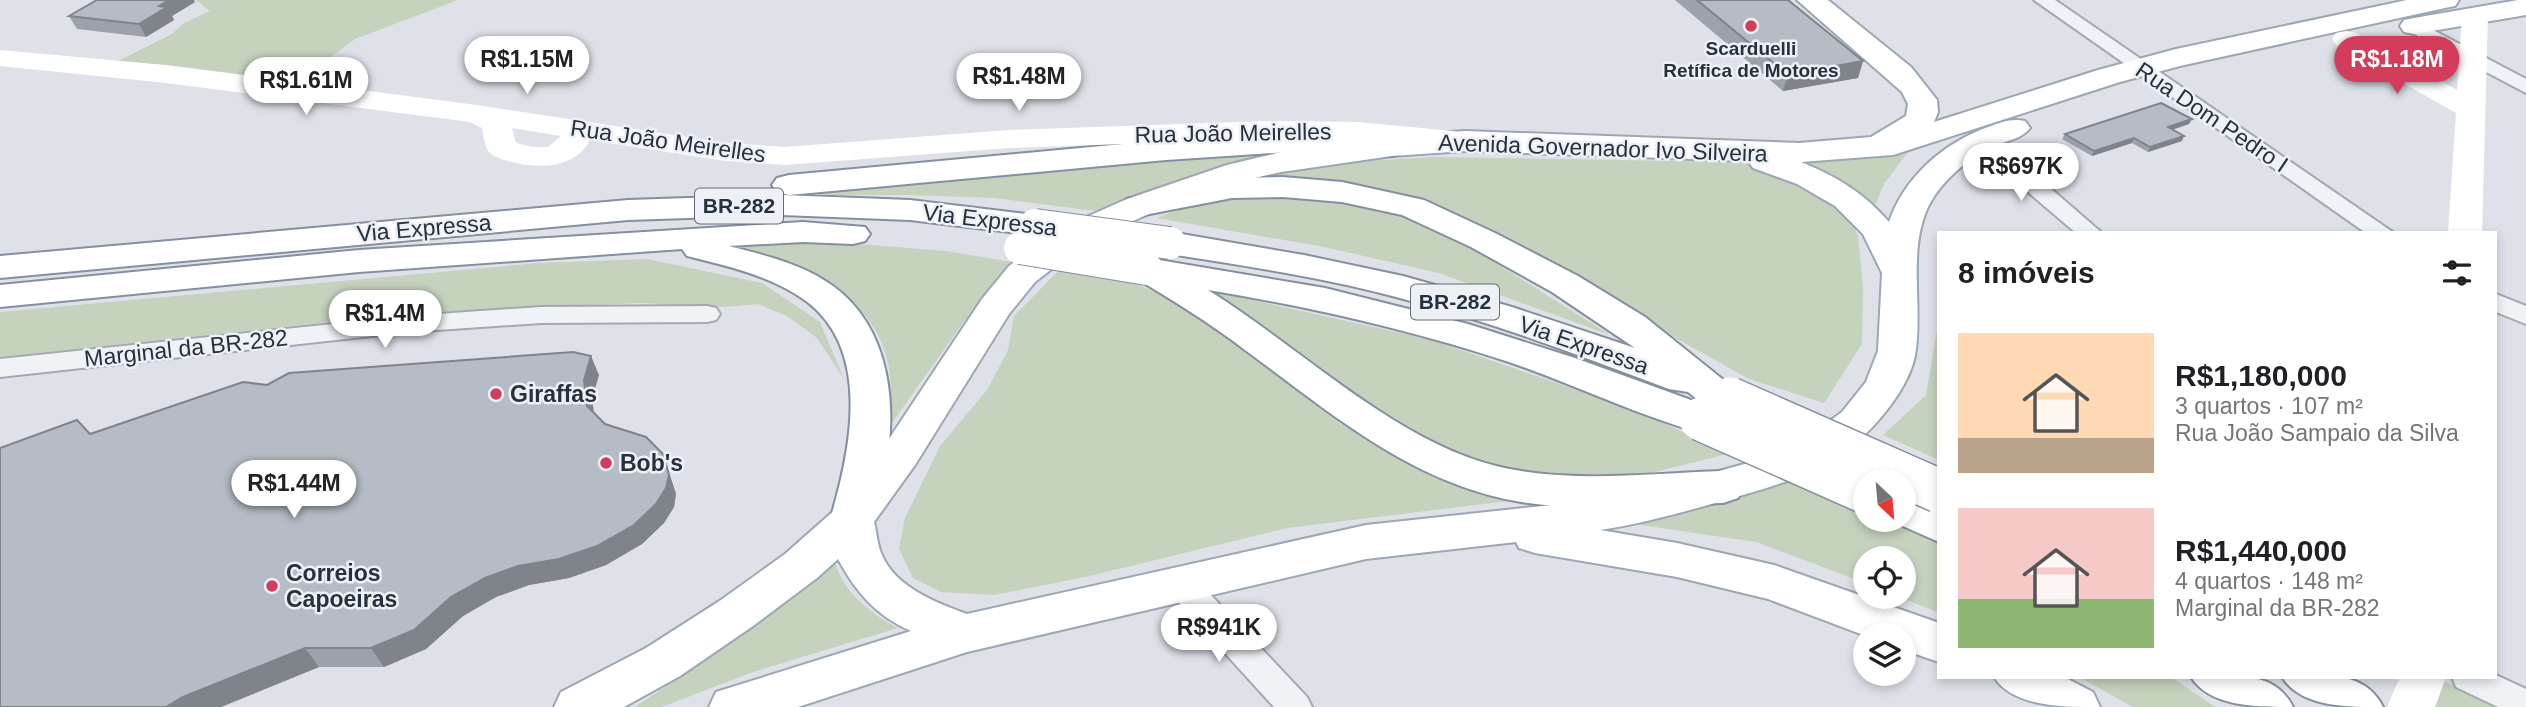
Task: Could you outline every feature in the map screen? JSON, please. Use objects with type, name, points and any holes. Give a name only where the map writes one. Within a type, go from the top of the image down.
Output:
[{"type":"main road","points":[[1811,0],[1894,68],[1921,97],[1924,108],[1922,117],[1909,130],[1864,148]]},
{"type":"main road","name":"Avenida Governador Ivo Silveira","points":[[579,707],[663,662],[801,566],[852,520],[900,455],[995,307],[1022,274],[1076,234],[1139,206],[1239,172],[1392,146],[1465,141],[1724,152],[1799,153],[1864,148],[1916,139],[1966,120],[2334,33],[2445,0]]},
{"type":"main road","name":"Avenida Governador Ivo Silveira","points":[[2334,33],[2414,26],[2526,7]]},
{"type":"main road","points":[[2465,231],[2475,16]]},
{"type":"main road","points":[[2334,33],[2471,110]]},
{"type":"main road","name":"Rua João Meirelles","points":[[0,58],[166,74],[477,114],[496,123],[502,148],[529,158],[552,155],[573,144],[577,135],[570,128],[726,152],[784,156],[1009,139],[1268,130],[1358,131],[1465,141]]},
{"type":"main road","points":[[2413,77],[2437,82],[2458,82],[2472,68]]},
{"type":"main road","name":"Avenida Governador Ivo Silveira","points":[[734,707],[967,633],[1366,541],[1561,520],[1645,507],[1776,470],[1821,448],[1856,422],[1884,386],[1897,351],[1901,238],[1911,208],[1928,181],[1951,159],[1980,140],[2079,106],[2151,75]]},
{"type":"main road","points":[[443,227],[586,205],[1166,150],[1303,141],[1392,146]]},
{"type":"main road","points":[[1724,152],[1787,167],[1842,195],[1864,212],[1881,231],[1899,272]]},
{"type":"main road","points":[[1139,206],[1232,188],[1283,187],[1342,192],[1412,208],[1483,240],[1564,284],[1632,326],[1714,403]]},
{"type":"main road","name":"Via Expressa","points":[[0,267],[628,210],[782,205],[910,210],[1027,237],[1159,256],[1282,290],[1417,321],[1556,364],[1714,403],[1928,512]]},
{"type":"main road","name":"Via Expressa","points":[[0,296],[359,261],[803,232],[1027,237]]},
{"type":"main road","points":[[641,242],[692,247],[743,260],[793,279],[830,302],[856,336],[871,400],[868,457],[852,520],[860,556],[882,590],[919,617],[967,633]]},
{"type":"main road","points":[[1159,256],[1256,339],[1371,424],[1428,457],[1495,481],[1545,488],[1723,487]]},
{"type":"main road","name":"Via Expressa","points":[[1714,403],[1853,484]]},
{"type":"main road","points":[[1477,529],[1611,547],[1774,583],[1937,642]]},
{"type":"main road","points":[[2022,679],[2075,707]]},
{"type":"main road","points":[[2212,679],[2250,707]]},
{"type":"main road","points":[[2219,679],[2268,707]]},
{"type":"main road","points":[[2411,707],[2422,679]]},
{"type":"main road","points":[[2312,680],[2358,707]]},
{"type":"street","name":"Rua Dom Pedro I","points":[[2043,0],[2379,231]]},
{"type":"street","points":[[2414,26],[2472,68],[2526,87]]},
{"type":"street","points":[[1980,140],[2088,231]]},
{"type":"street","points":[[2497,302],[2526,316]]},
{"type":"street","name":"Marginal da BR-282","points":[[0,368],[409,324],[541,315],[707,314]]},
{"type":"street","points":[[1181,584],[1295,707]]},
{"type":"street","points":[[2472,679],[2526,705]]},
{"type":"green space","points":[[196,0],[458,0],[355,39],[295,84],[118,61],[210,11]]},
{"type":"green space","points":[[2418,37],[2457,58],[2456,68],[2422,68],[2373,46]]},
{"type":"green space","points":[[1296,148],[1216,167],[1138,194],[1103,212],[995,198],[795,195],[920,181]]},
{"type":"green space","points":[[1908,152],[1884,184],[1875,206],[1832,174],[1799,161],[1843,160]]},
{"type":"green space","points":[[1434,157],[1737,162],[1776,169],[1848,212],[1858,236],[1863,287],[1862,344],[1824,403],[1749,379],[1488,233],[1348,184],[1297,178],[1252,178],[1349,162]]},
{"type":"green space","points":[[1285,194],[1342,198],[1400,211],[1472,248],[1610,335],[1439,273],[1324,247],[1157,218],[1205,203]]},
{"type":"green space","points":[[726,242],[845,243],[946,251],[1012,262],[963,323],[892,423],[888,363],[879,337],[865,316],[846,297],[801,269]]},
{"type":"green space","points":[[647,259],[762,283],[820,322],[844,379],[817,338],[787,316],[758,304],[725,307],[640,303],[424,312],[0,357],[0,312],[539,263]]},
{"type":"green space","points":[[1062,267],[1120,277],[1169,298],[1219,328],[1353,424],[1424,470],[1508,501],[1287,528],[1085,577],[994,595],[941,592],[913,578],[899,549],[905,518],[940,446],[987,390],[1008,350],[1014,316]]},
{"type":"green space","points":[[1207,290],[1432,340],[1626,407],[1731,453],[1639,476],[1553,480],[1469,463],[1397,429]]},
{"type":"green space","points":[[1937,330],[1937,459],[1883,435],[1926,395]]},
{"type":"green space","points":[[1799,478],[1853,503],[1853,532],[1916,531],[1937,540],[1937,612],[1916,604],[1916,546],[1853,546],[1853,578],[1756,542],[1634,524]]},
{"type":"green space","points":[[835,563],[845,584],[860,602],[898,628],[753,672],[662,707],[635,707],[754,627]]},
{"type":"green space","points":[[2083,679],[2174,679],[2215,707],[2133,707]]},
{"type":"green space","points":[[2439,679],[2494,707],[2434,707]]},
{"type":"building","points":[[97,0],[169,0],[159,6],[167,7],[139,24],[69,16]]},
{"type":"building","name":"Scarduelli Retífica de Motores","points":[[1697,0],[1788,0],[1863,61],[1788,75]]},
{"type":"building","points":[[2161,103],[2192,119],[2168,127],[2184,136],[2150,147],[2134,138],[2094,151],[2065,134]]},
{"type":"building","points":[[573,352],[591,356],[584,380],[587,406],[605,424],[646,437],[663,454],[669,475],[666,488],[656,504],[634,525],[597,546],[559,559],[518,566],[485,578],[451,597],[414,630],[371,648],[305,648],[183,697],[166,707],[0,707],[0,448],[77,420],[90,434],[243,382],[267,385],[289,373]]},
{"type":"place","name":"Scarduelli Retífica de Motores","points":[[1751,26]]},
{"type":"place","name":"Giraffas","points":[[496,394]]},
{"type":"place","name":"Bob's","points":[[606,463]]},
{"type":"place","name":"Correios Capoeiras","points":[[272,586]]}]
